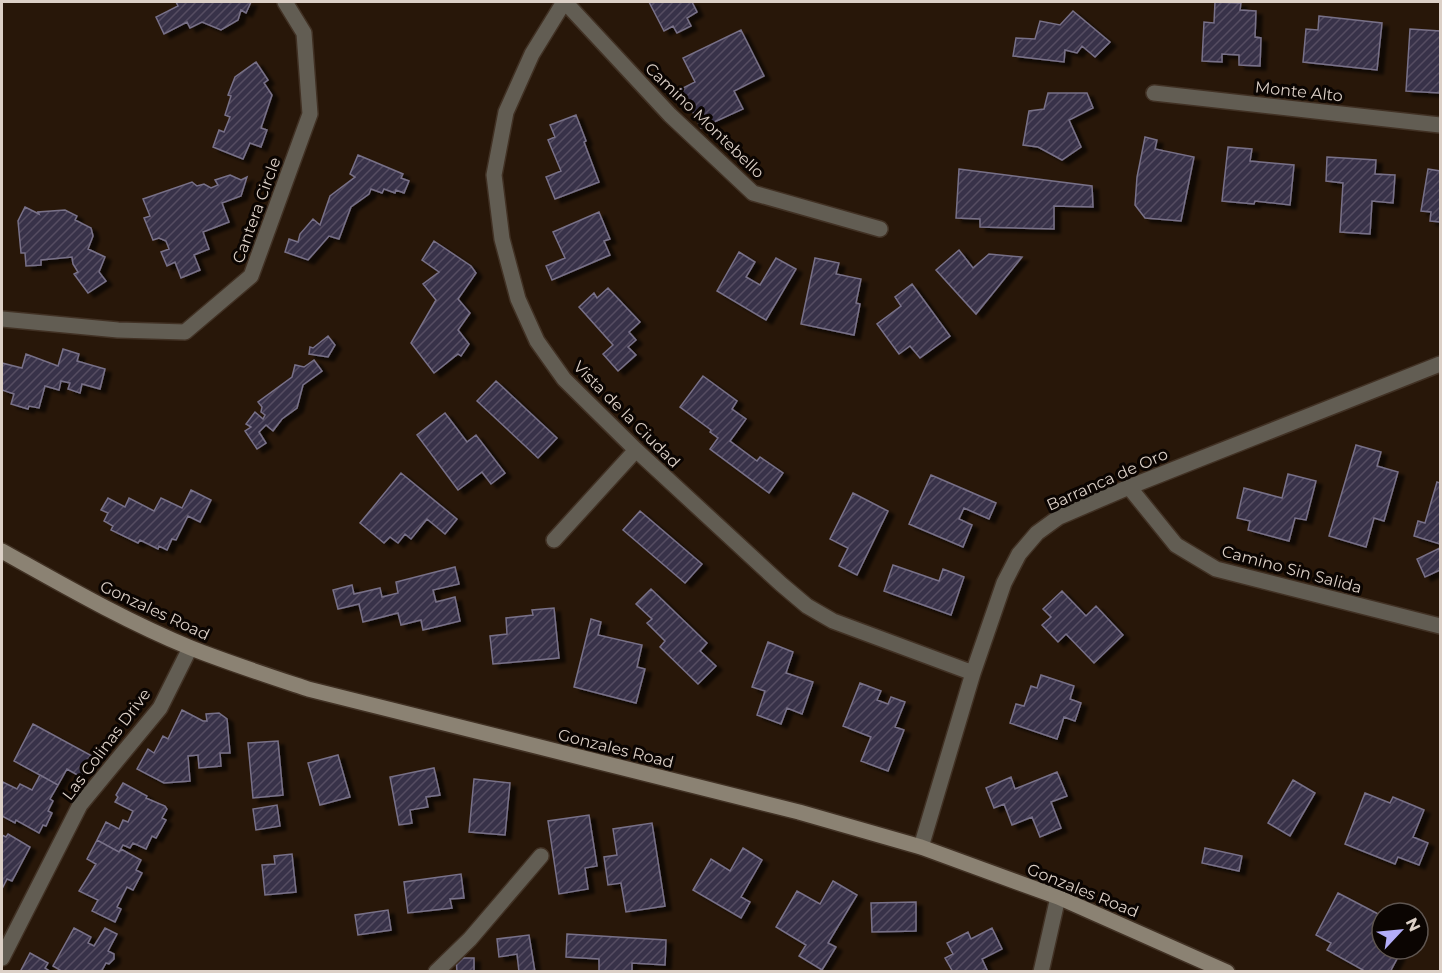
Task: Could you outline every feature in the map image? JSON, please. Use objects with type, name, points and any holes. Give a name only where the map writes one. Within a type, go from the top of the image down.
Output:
[{"type":"street","name":"Cantera Circle","points":[[2,319],[118,330],[184,332],[251,276],[310,114],[304,33],[285,2]]},
{"type":"street","name":"Camino Montebello","points":[[564,2],[670,115],[753,193],[880,229]]},
{"type":"street","name":"Vista de la Ciudad","points":[[564,2],[532,54],[506,112],[494,175],[502,239],[518,299],[537,341],[564,380],[636,450],[807,606],[833,621],[973,673]]},
{"type":"street","name":"Monte Alto","points":[[1154,93],[1440,125]]},
{"type":"street","name":"Barranca de Oro","points":[[921,847],[973,673],[1004,583],[1019,554],[1037,533],[1059,517],[1129,487],[1440,364]]},
{"type":"street","points":[[554,540],[636,450]]},
{"type":"street","name":"Camino Sin Salida","points":[[1129,487],[1176,545],[1216,569],[1440,626]]},
{"type":"street","name":"Gonzales Road","points":[[2,551],[107,609],[190,648],[308,689],[799,812],[921,847],[1058,897],[1227,972]]},
{"type":"street","name":"Las Colinas Drive","points":[[2,958],[80,805],[160,708],[190,648]]},
{"type":"street","points":[[436,972],[470,939],[541,856]]},
{"type":"street","points":[[1041,972],[1058,897]]},
{"type":"building","points":[[176,2],[251,2],[246,13],[241,10],[238,20],[221,30],[202,22],[190,28],[187,22],[164,34],[156,17],[178,6]]},
{"type":"building","points":[[649,2],[692,2],[697,12],[687,18],[691,26],[677,33],[673,26],[664,31]]},
{"type":"building","points":[[1215,2],[1241,3],[1240,10],[1256,11],[1255,37],[1261,38],[1260,66],[1239,65],[1239,55],[1222,54],[1222,62],[1202,61],[1204,22],[1214,23]]},
{"type":"building","points":[[1073,11],[1110,42],[1095,57],[1082,46],[1077,53],[1065,50],[1064,62],[1013,56],[1016,38],[1035,39],[1040,21],[1060,25]]},
{"type":"building","points":[[1319,16],[1382,23],[1377,70],[1303,62],[1306,29],[1318,30]]},
{"type":"building","points":[[1410,29],[1440,31],[1440,93],[1406,91]]},
{"type":"building","points":[[741,30],[764,76],[734,91],[743,109],[701,128],[681,89],[695,82],[683,58]]},
{"type":"building","points":[[256,62],[268,80],[264,83],[272,95],[261,128],[267,130],[261,147],[250,143],[243,159],[213,147],[219,130],[224,132],[230,117],[225,115],[231,96],[228,95],[235,77]]},
{"type":"building","points":[[1048,93],[1087,93],[1093,108],[1069,120],[1081,147],[1062,160],[1038,147],[1023,145],[1029,111],[1044,109]]},
{"type":"building","points":[[576,115],[599,182],[555,199],[546,177],[561,171],[548,140],[555,137],[550,125]]},
{"type":"building","points":[[1145,137],[1157,140],[1155,149],[1194,157],[1181,221],[1145,218],[1135,205],[1137,177]]},
{"type":"building","points":[[1228,147],[1252,149],[1250,161],[1294,165],[1290,205],[1255,201],[1254,204],[1222,201]]},
{"type":"building","points":[[358,155],[403,174],[401,178],[409,181],[404,193],[384,189],[382,193],[371,189],[369,194],[351,207],[339,239],[329,236],[308,260],[285,252],[289,239],[298,242],[300,234],[313,219],[320,225],[330,196],[355,177],[350,174]]},
{"type":"building","points":[[1327,157],[1376,160],[1375,174],[1395,175],[1393,203],[1372,201],[1370,234],[1340,232],[1343,183],[1326,181]]},
{"type":"building","points":[[959,169],[1092,186],[1093,207],[1054,206],[1054,229],[980,227],[980,219],[956,218]]},
{"type":"building","points":[[1428,169],[1440,171],[1440,222],[1430,221],[1431,212],[1421,211]]},
{"type":"building","points":[[230,175],[241,180],[247,177],[241,196],[222,203],[229,222],[203,232],[209,249],[194,255],[200,270],[181,278],[175,262],[167,266],[161,252],[169,249],[166,241],[159,238],[153,240],[144,218],[150,216],[143,199],[192,182],[197,186],[204,184],[211,188],[218,185],[215,180]]},
{"type":"building","points":[[25,207],[39,214],[38,212],[65,210],[77,216],[75,220],[91,228],[93,236],[88,249],[105,257],[99,272],[106,281],[88,293],[74,274],[78,272],[72,257],[41,260],[41,265],[26,266],[25,253],[21,253],[18,221]]},
{"type":"building","points":[[599,212],[610,239],[604,241],[610,255],[552,280],[546,266],[565,258],[553,232]]},
{"type":"building","points":[[434,241],[471,266],[476,273],[458,299],[470,313],[458,330],[469,344],[461,356],[458,354],[434,373],[411,343],[436,300],[423,284],[439,272],[422,260]]},
{"type":"building","points":[[959,250],[973,268],[989,254],[1022,257],[976,314],[936,270]]},
{"type":"building","points":[[739,252],[755,262],[746,277],[760,285],[776,258],[796,269],[766,320],[717,291]]},
{"type":"building","points":[[815,258],[839,263],[836,274],[861,279],[856,303],[860,304],[854,335],[801,324]]},
{"type":"building","points":[[912,284],[950,336],[920,358],[910,346],[899,354],[877,324],[901,306],[895,297]]},
{"type":"building","points":[[608,288],[640,322],[629,332],[636,340],[628,347],[636,355],[618,371],[603,354],[613,345],[579,307],[594,293],[597,298]]},
{"type":"building","points":[[328,336],[335,345],[328,357],[309,354],[310,347],[313,348]]},
{"type":"building","points":[[63,349],[79,354],[77,361],[105,369],[100,389],[82,384],[80,393],[68,389],[70,383],[61,381],[59,390],[45,386],[39,408],[29,406],[28,409],[11,404],[14,394],[2,390],[2,363],[22,368],[26,354],[58,366]]},
{"type":"building","points":[[314,360],[322,371],[303,385],[297,408],[282,419],[273,431],[266,425],[259,432],[266,443],[257,449],[245,431],[251,427],[246,424],[255,412],[263,419],[265,415],[261,412],[262,407],[258,402],[292,377],[295,365],[304,367]]},
{"type":"building","points":[[703,376],[737,401],[732,409],[746,419],[730,441],[757,461],[760,457],[783,473],[769,493],[710,449],[718,438],[680,407]]},
{"type":"building","points":[[496,381],[557,438],[538,458],[477,401]]},
{"type":"building","points":[[445,413],[467,442],[476,435],[505,473],[491,484],[482,472],[458,490],[417,435]]},
{"type":"building","points":[[1356,445],[1381,452],[1377,466],[1398,472],[1384,521],[1374,518],[1366,547],[1329,536]]},
{"type":"building","points":[[401,473],[457,519],[445,534],[427,519],[411,539],[405,534],[398,543],[390,537],[384,543],[360,523]]},
{"type":"building","points":[[1288,474],[1316,481],[1306,520],[1295,518],[1289,541],[1248,530],[1250,521],[1237,518],[1244,488],[1282,498]]},
{"type":"building","points":[[931,475],[996,503],[989,519],[964,508],[959,519],[972,525],[963,547],[909,524]]},
{"type":"building","points":[[1437,482],[1440,483],[1440,544],[1414,536],[1418,521],[1425,523]]},
{"type":"building","points":[[191,490],[211,500],[200,522],[188,516],[176,540],[172,539],[167,550],[159,546],[158,549],[140,540],[138,543],[111,530],[113,526],[104,521],[108,513],[101,510],[108,498],[125,507],[129,498],[154,511],[161,498],[182,508]]},
{"type":"building","points":[[853,493],[888,511],[857,575],[839,566],[848,548],[830,539]]},
{"type":"building","points":[[640,511],[702,564],[685,583],[623,530]]},
{"type":"building","points":[[1440,548],[1440,570],[1425,577],[1417,559]]},
{"type":"building","points":[[893,565],[939,581],[943,569],[964,577],[951,615],[884,591]]},
{"type":"building","points":[[455,567],[459,584],[433,590],[436,602],[455,597],[460,621],[423,630],[421,620],[401,625],[398,613],[363,622],[359,604],[338,609],[333,590],[352,585],[354,594],[380,588],[382,597],[398,593],[396,582]]},
{"type":"building","points":[[651,589],[707,643],[700,651],[716,666],[698,684],[660,647],[665,641],[647,623],[652,619],[636,604]]},
{"type":"building","points":[[1062,591],[1086,616],[1096,606],[1123,635],[1094,663],[1066,634],[1058,642],[1042,625],[1051,617],[1043,609]]},
{"type":"building","points":[[554,608],[559,658],[493,664],[490,636],[507,634],[506,618],[533,615],[532,610]]},
{"type":"building","points":[[591,619],[601,622],[598,635],[642,645],[637,667],[645,669],[636,703],[574,687]]},
{"type":"building","points":[[768,642],[793,652],[786,673],[813,682],[802,714],[787,708],[781,724],[757,715],[765,691],[752,687]]},
{"type":"building","points":[[1041,675],[1074,686],[1070,699],[1081,703],[1075,721],[1064,717],[1057,739],[1010,723],[1016,704],[1024,706],[1031,686],[1037,688]]},
{"type":"building","points":[[860,683],[881,691],[877,700],[888,704],[891,697],[905,702],[895,727],[904,730],[888,771],[861,761],[871,737],[843,726]]},
{"type":"building","points":[[182,710],[203,721],[207,721],[206,714],[219,713],[227,719],[230,753],[220,753],[221,766],[199,768],[198,755],[188,756],[190,781],[164,783],[137,769],[148,749],[154,753],[163,736],[168,739]]},
{"type":"building","points":[[33,724],[92,756],[81,777],[67,769],[58,785],[14,761]]},
{"type":"building","points":[[278,741],[283,795],[253,798],[248,743]]},
{"type":"building","points":[[338,755],[350,797],[320,805],[308,763]]},
{"type":"building","points":[[434,768],[440,795],[426,797],[428,807],[410,810],[412,823],[399,825],[390,777]]},
{"type":"building","points":[[1057,772],[1067,796],[1051,802],[1061,828],[1040,837],[1032,817],[1012,825],[1004,804],[994,808],[986,788],[1011,777],[1015,789]]},
{"type":"building","points":[[40,775],[58,785],[50,799],[53,801],[48,811],[52,813],[46,826],[43,825],[39,833],[16,820],[15,823],[2,816],[2,786],[3,782],[17,789],[20,784],[32,790]]},
{"type":"building","points":[[474,779],[510,783],[505,835],[469,832]]},
{"type":"building","points":[[1293,780],[1315,793],[1290,836],[1268,823]]},
{"type":"building","points":[[123,783],[167,809],[162,818],[166,820],[156,838],[152,836],[146,849],[133,843],[130,848],[123,845],[119,852],[97,840],[106,822],[119,829],[123,820],[128,822],[133,811],[115,802]]},
{"type":"building","points":[[1365,793],[1390,803],[1393,797],[1424,810],[1413,837],[1428,843],[1419,865],[1398,857],[1395,864],[1345,844]]},
{"type":"building","points":[[277,805],[280,826],[256,830],[253,809]]},
{"type":"building","points":[[589,815],[597,866],[585,868],[588,889],[559,894],[548,821]]},
{"type":"building","points":[[652,823],[665,906],[626,912],[621,883],[608,885],[604,857],[617,855],[613,829]]},
{"type":"building","points":[[8,834],[30,847],[12,881],[7,879],[2,889],[2,835],[6,837]]},
{"type":"building","points":[[97,840],[119,852],[121,849],[141,860],[136,870],[142,873],[133,890],[127,887],[117,907],[121,909],[115,922],[92,911],[98,900],[79,891],[96,864],[87,859]]},
{"type":"building","points":[[743,848],[762,860],[741,897],[750,902],[741,918],[693,890],[711,859],[730,871]]},
{"type":"building","points":[[1205,848],[1242,856],[1239,871],[1202,863]]},
{"type":"building","points":[[292,854],[296,892],[265,895],[262,865],[275,864],[274,856]]},
{"type":"building","points":[[461,874],[464,898],[450,899],[452,908],[408,913],[404,882]]},
{"type":"building","points":[[833,881],[857,895],[828,943],[836,947],[822,970],[799,956],[806,945],[776,927],[797,891],[820,904]]},
{"type":"building","points":[[1338,893],[1370,910],[1370,961],[1396,961],[1390,972],[1362,972],[1363,970],[1327,950],[1331,943],[1316,935]]},
{"type":"building","points":[[916,902],[916,931],[872,932],[871,903]]},
{"type":"building","points":[[388,910],[391,930],[358,935],[355,915]]},
{"type":"building","points":[[74,928],[91,937],[88,943],[94,946],[105,928],[117,934],[108,951],[114,954],[114,959],[109,964],[106,963],[101,972],[63,972],[53,966]]},
{"type":"building","points":[[992,928],[1002,949],[982,959],[988,972],[953,972],[945,958],[953,954],[947,943],[968,932],[971,939]]},
{"type":"building","points":[[567,934],[666,940],[665,965],[632,963],[632,972],[599,972],[599,959],[566,957]]},
{"type":"building","points":[[529,935],[535,972],[519,972],[517,954],[499,957],[497,939]]},
{"type":"building","points":[[30,953],[48,963],[45,968],[51,972],[20,972]]},
{"type":"building","points":[[456,958],[474,958],[474,972],[457,972]]}]
